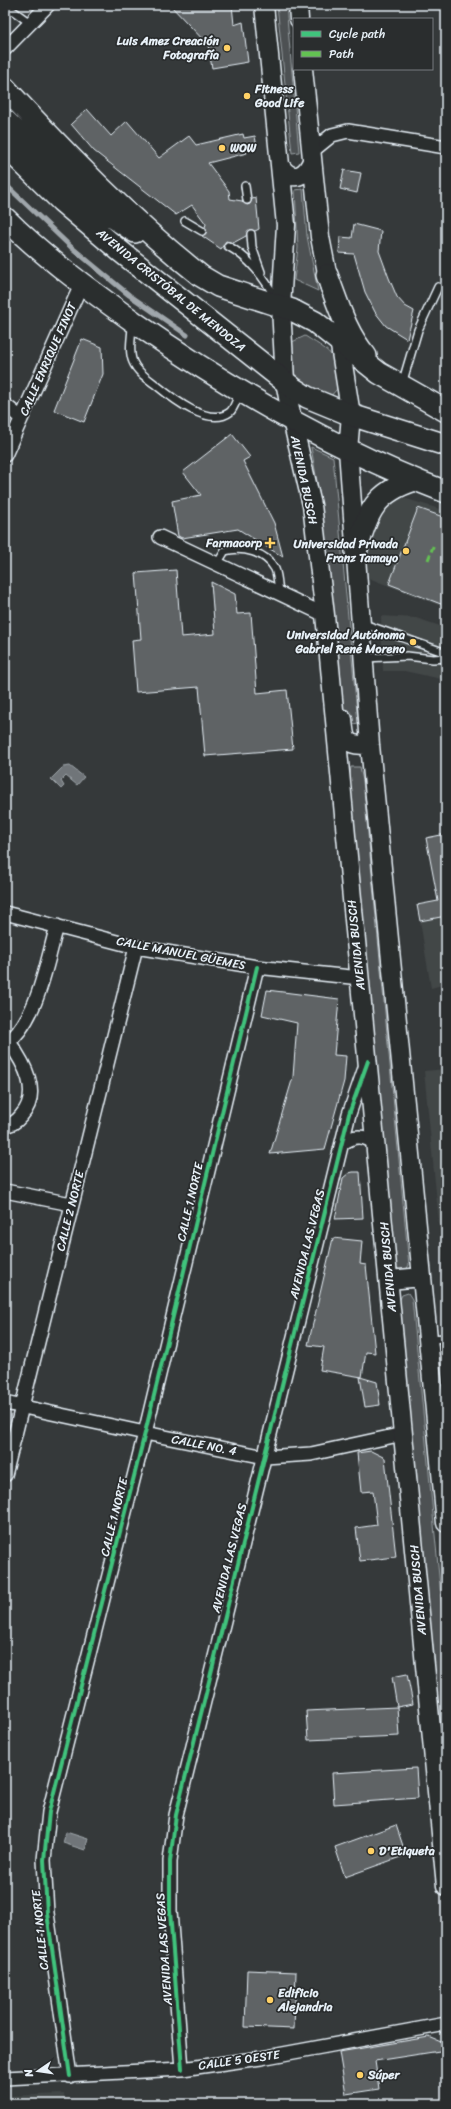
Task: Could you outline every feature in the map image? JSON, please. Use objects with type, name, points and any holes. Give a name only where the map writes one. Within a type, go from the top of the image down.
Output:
[{"type":"main road","name":"AVENIDA BUSCH","points":[[264,5],[286,225],[281,306],[285,381],[292,420],[312,505],[325,615],[390,1280],[403,1434],[446,1886]]},
{"type":"main road","points":[[298,5],[299,18]]},
{"type":"main road","points":[[304,70],[320,237],[340,344],[351,415],[348,450],[370,745],[445,1512]]},
{"type":"main road","name":"AVENIDA CRISTÓBAL DE MENDOZA","points":[[5,88],[54,141],[105,191],[186,265]]},
{"type":"main road","name":"AVENIDA CRISTÓBAL DE MENDOZA","points":[[5,120],[94,205],[218,286],[281,306],[315,322],[340,344],[394,382]]},
{"type":"main road","name":"AVENIDA CRISTÓBAL DE MENDOZA","points":[[5,146],[62,201],[120,251],[307,397],[351,415],[446,445]]},
{"type":"main road","points":[[281,168],[286,173],[298,177],[305,174],[312,156]]},
{"type":"main road","points":[[5,218],[81,285],[240,392],[348,450],[446,492]]},
{"type":"main road","points":[[327,275],[344,322],[355,343],[394,382],[441,405]]},
{"type":"main road","points":[[356,552],[367,519],[377,502],[386,492],[397,486],[415,480]]},
{"type":"main road","points":[[328,653],[340,678],[344,736],[348,742],[353,745],[370,745]]},
{"type":"main road","points":[[390,1280],[422,1277]]},
{"type":"street","points":[[5,49],[48,5]]},
{"type":"street","points":[[312,156],[332,135],[348,131],[446,147]]},
{"type":"street","name":"CALLE ENRIQUE FINOT","points":[[5,455],[81,285]]},
{"type":"street","points":[[5,405],[21,418]]},
{"type":"street","points":[[160,537],[325,615]]},
{"type":"street","name":"CALLE MANUEL GÜEMES","points":[[5,913],[136,947],[256,968],[360,978]]},
{"type":"street","points":[[5,1125],[17,1120],[24,1112],[31,1093],[26,1070],[7,1043],[16,1037],[28,1018],[40,985],[57,926]]},
{"type":"street","name":"CALLE 2 NORTE","points":[[5,1475],[23,1407],[71,1204],[136,947]]},
{"type":"street","name":"CALLE 1 NORTE","points":[[70,2076],[47,1913],[44,1860],[49,1812],[146,1433],[256,968]]},
{"type":"street","name":"AVENIDA LAS VEGAS","points":[[182,2068],[170,1911],[170,1861],[176,1815],[349,1114],[368,1061]]},
{"type":"street","points":[[342,1144],[350,1138],[359,1136],[369,1139],[376,1145]]},
{"type":"street","points":[[5,1191],[71,1204]]},
{"type":"street","name":"CALLE NO. 4","points":[[5,1403],[265,1457],[310,1454],[403,1434]]},
{"type":"street","name":"CALLE 5 OESTE","points":[[5,2078],[70,2076],[182,2068],[261,2058],[446,2024]]},
{"type":"lane","points":[[5,5],[30,24]]},
{"type":"lane","points":[[245,186],[247,200]]},
{"type":"lane","points":[[185,221],[202,230]]},
{"type":"lane","points":[[251,234],[252,246],[263,276],[281,306]]},
{"type":"lane","points":[[228,246],[241,253],[263,276]]},
{"type":"lane","points":[[394,382],[438,287]]},
{"type":"lane","points":[[133,321],[131,341],[133,363],[139,372],[179,403],[196,412],[210,416],[222,416],[231,412],[240,392]]},
{"type":"lane","points":[[217,564],[225,551],[240,548],[251,551],[264,558],[275,570],[279,594]]},
{"type":"lane","points":[[361,623],[446,653]]},
{"type":"lane","points":[[363,658],[407,656],[433,659],[446,658]]},
{"type":"lane","points":[[428,1339],[446,1338]]},
{"type":"shaded area","points":[[277,5],[286,5],[299,152],[292,153]]},
{"type":"shaded area","points":[[303,189],[307,236],[318,291],[294,280],[298,248],[295,190]]},
{"type":"shaded area","points":[[305,336],[328,352],[334,361],[337,389],[329,398],[297,380],[294,375],[292,342]]},
{"type":"shaded area","points":[[311,447],[333,457],[358,723],[349,725],[344,720],[321,504]]},
{"type":"shaded area","name":"Universidad Privada Franz Tamayo","points":[[397,496],[446,511],[446,608],[366,577],[366,542],[374,520]]},
{"type":"shaded area","name":"Universidad Autónoma Gabriel René Moreno","points":[[381,616],[416,618],[446,628],[446,680],[404,671],[383,671]]},
{"type":"shaded area","points":[[70,766],[84,777],[77,785],[66,776],[61,781],[64,786],[61,789],[51,779],[63,767]]},
{"type":"shaded area","points":[[351,767],[360,767],[363,781],[409,1265],[406,1270],[399,1270],[395,1264],[349,781]]},
{"type":"shaded area","points":[[446,916],[446,984],[431,988],[420,921]]},
{"type":"shaded area","points":[[446,1069],[446,1294],[424,1071]]},
{"type":"shaded area","points":[[408,1293],[412,1299],[446,1648],[446,1786],[399,1301],[402,1295]]},
{"type":"shaded area","points":[[66,1832],[88,1839],[85,1850],[63,1843]]},
{"type":"shaded area","points":[[64,2094],[65,2104],[5,2104],[5,2096]]},
{"type":"building","points":[[170,5],[232,5],[234,25],[243,22],[248,62],[212,68],[208,45]]},
{"type":"building","points":[[87,109],[111,136],[127,121],[159,158],[189,136],[196,145],[243,134],[244,138],[255,136],[257,148],[246,150],[247,153],[208,163],[229,191],[230,199],[242,201],[247,205],[250,204],[252,199],[256,198],[259,229],[255,231],[249,230],[246,236],[233,243],[226,241],[221,249],[202,236],[206,233],[206,224],[192,205],[176,215],[94,151],[71,124]]},
{"type":"building","points":[[344,170],[361,173],[357,193],[340,189]]},
{"type":"building","points":[[354,224],[381,231],[379,251],[389,278],[397,297],[405,306],[414,311],[407,339],[386,326],[375,312],[365,292],[354,254],[339,253],[340,237],[352,238]]},
{"type":"building","points":[[82,339],[102,347],[103,374],[84,422],[54,410]]},
{"type":"building","points":[[232,434],[250,457],[243,461],[274,523],[283,557],[238,529],[182,538],[178,536],[172,501],[201,495],[183,472]]},
{"type":"building","points":[[418,508],[446,518],[446,606],[389,584]]},
{"type":"building","points":[[176,570],[181,637],[215,634],[211,582],[235,594],[237,614],[251,613],[257,693],[287,690],[293,749],[205,756],[199,687],[136,692],[132,640],[141,639],[136,573]]},
{"type":"building","points":[[446,834],[446,916],[420,921],[417,905],[438,901],[426,838]]},
{"type":"building","points":[[267,990],[339,999],[334,1055],[346,1056],[344,1081],[325,1149],[270,1154],[293,1077],[297,1023],[262,1015]]},
{"type":"building","points":[[360,1172],[363,1218],[335,1219],[343,1178],[349,1173]]},
{"type":"building","points":[[333,1238],[362,1241],[360,1264],[366,1265],[375,1353],[366,1352],[362,1377],[320,1370],[324,1347],[308,1345]]},
{"type":"building","points":[[360,1377],[377,1382],[380,1405],[365,1407]]},
{"type":"building","points":[[371,1451],[385,1458],[396,1557],[360,1561],[356,1528],[377,1525],[373,1491],[361,1492],[357,1453]]},
{"type":"building","points":[[407,1674],[413,1704],[397,1707],[392,1677]]},
{"type":"building","points":[[397,1707],[399,1736],[308,1740],[306,1711]]},
{"type":"building","points":[[416,1768],[418,1798],[334,1804],[332,1773]]},
{"type":"building","name":"D'Etiqueta","points":[[396,1825],[406,1855],[345,1877],[335,1847]]},
{"type":"building","name":"Edificio Alejandria","points":[[247,1970],[296,1972],[294,2029],[245,2027]]},
{"type":"building","name":"Súper","points":[[429,2037],[446,2044],[446,2050],[375,2061],[379,2089],[346,2094],[339,2052]]},
{"type":"waterway","points":[[5,184],[71,247],[129,295],[187,335]]},
{"type":"marked path","points":[[428,560],[434,544]]},
{"type":"cycle path","points":[[70,2076],[47,1913],[44,1860],[49,1812],[145,1433],[257,967]]},
{"type":"cycle path","points":[[182,2069],[170,1911],[170,1861],[176,1815],[349,1114],[368,1061]]},
{"type":"place","name":"Luis Amez Creación Fotografía","points":[[227,48]]},
{"type":"place","name":"Fitness Good Life","points":[[247,96]]},
{"type":"place","name":"WOW","points":[[222,148]]},
{"type":"place","name":"Farmacorp","points":[[270,543]]},
{"type":"place","name":"Universidad Privada Franz Tamayo","points":[[406,551]]},
{"type":"place","name":"Universidad Autónoma Gabriel René Moreno","points":[[413,642]]},
{"type":"place","name":"D'Etiqueta","points":[[371,1851]]},
{"type":"place","name":"Edificio Alejandria","points":[[270,2000]]},
{"type":"place","name":"Súper","points":[[360,2075]]}]
